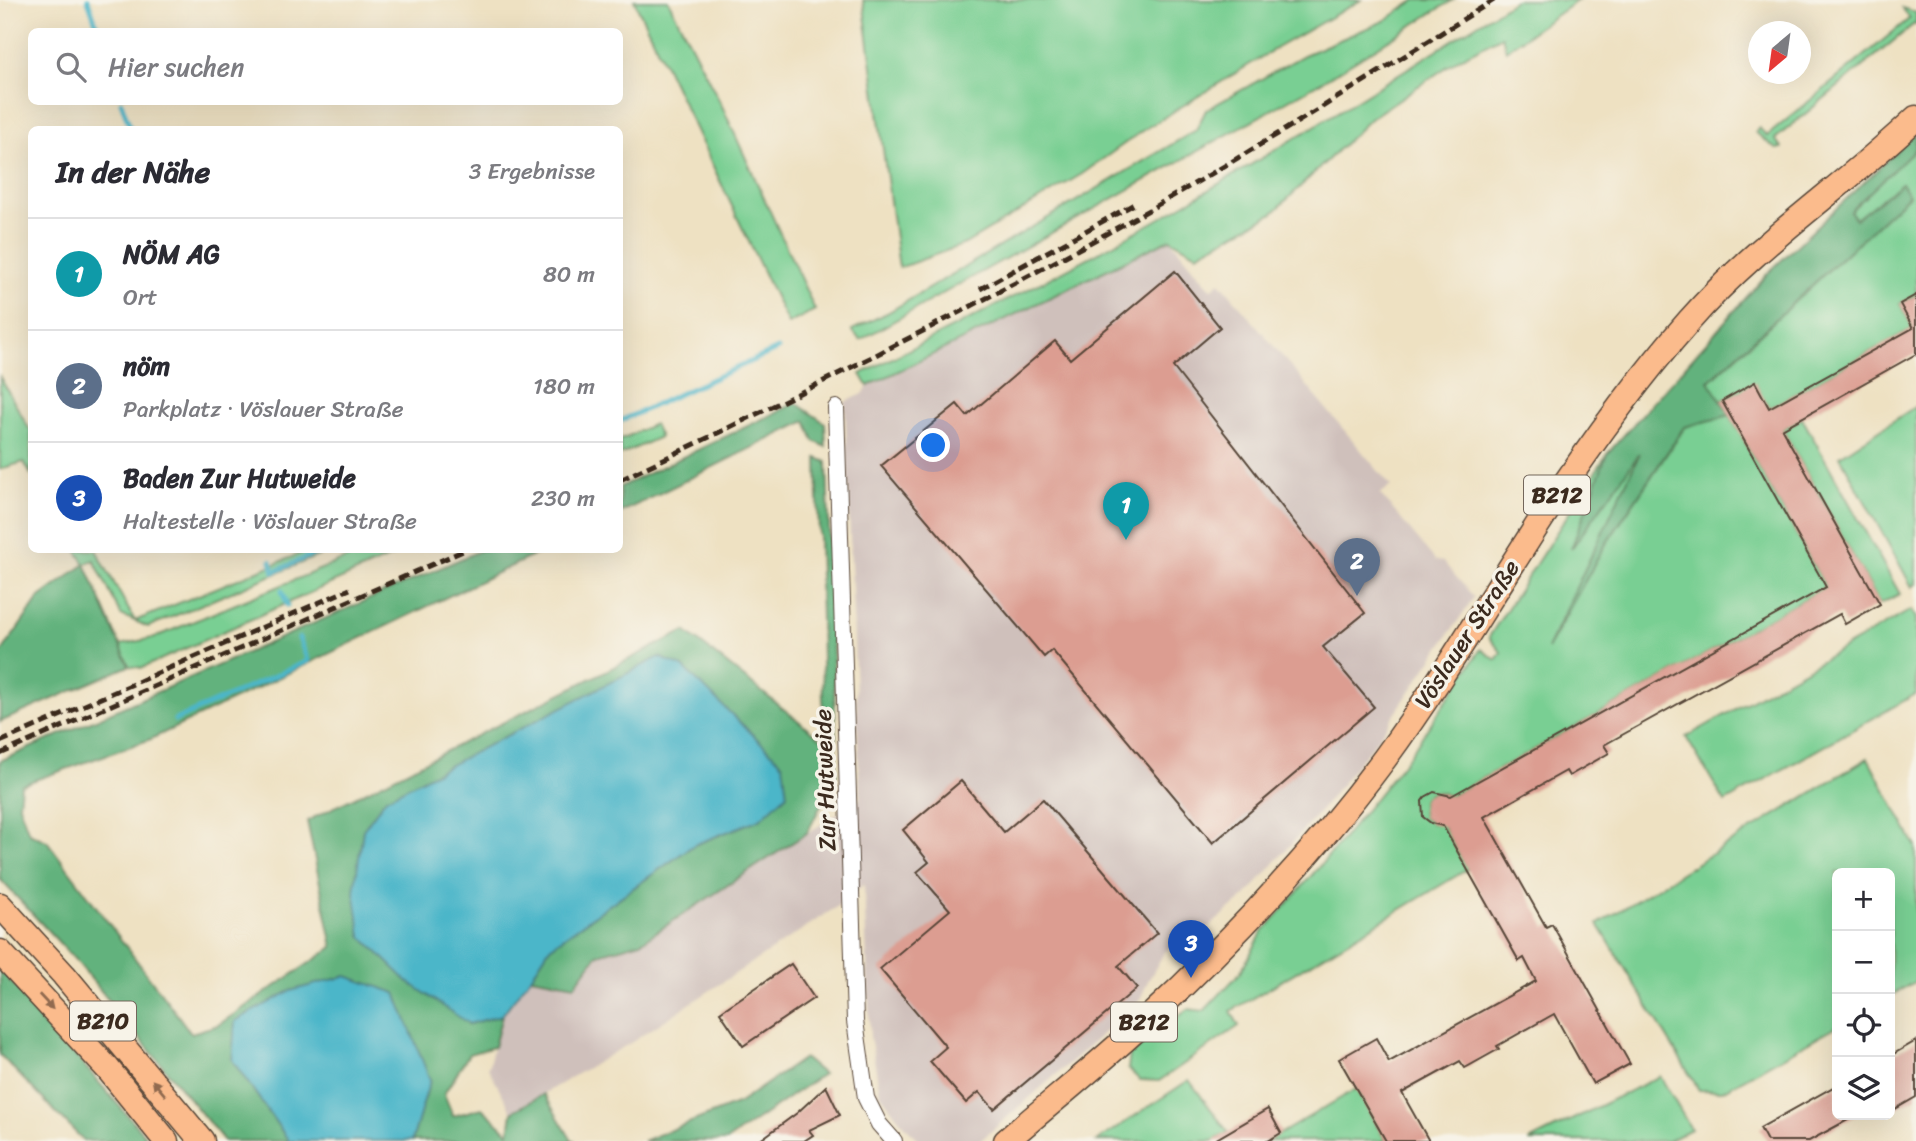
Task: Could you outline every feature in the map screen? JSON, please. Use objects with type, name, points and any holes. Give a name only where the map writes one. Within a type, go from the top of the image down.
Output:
[{"type":"main road","name":"Vöslauer Straße","points":[[1006,1141],[1140,1027],[1259,909],[1323,837],[1385,757],[1472,631],[1546,512],[1600,433],[1689,321],[1726,281],[1781,231],[1885,148],[1916,118]]},
{"type":"main road","name":"B210","points":[[0,905],[64,975],[202,1141]]},
{"type":"main road","name":"B210","points":[[0,952],[108,1069],[166,1141]]},
{"type":"street","name":"Zur Hutweide","points":[[836,408],[855,1021],[866,1098],[879,1124],[894,1141]]},
{"type":"shaded area","points":[[1170,239],[1211,289],[1220,282],[1391,486],[1380,494],[1435,560],[1443,562],[1474,597],[1379,737],[1320,811],[1245,897],[1193,940],[1180,937],[1164,953],[1139,1002],[980,1141],[919,1141],[880,1093],[870,1037],[864,884],[841,904],[632,1042],[512,1112],[488,1068],[502,1015],[531,977],[575,985],[598,954],[641,942],[860,799],[845,402],[863,394],[868,386]]},
{"type":"green space","points":[[634,0],[668,0],[722,106],[815,310],[788,324]]},
{"type":"green space","points":[[863,0],[1361,0],[1273,50],[1142,131],[1082,174],[965,244],[899,268]]},
{"type":"green space","points":[[1416,0],[1453,0],[1321,82],[860,340],[852,330],[887,313],[1196,130],[1206,110],[1304,55],[1384,21]]},
{"type":"green space","points":[[1515,0],[1578,0],[1506,50],[1502,36],[1460,58],[1371,118],[1273,213],[1197,254],[1170,239],[868,386],[861,374],[1142,228],[1307,131]]},
{"type":"green space","points":[[1902,8],[1916,12],[1916,25],[1775,139],[1782,148],[1776,149],[1755,132],[1759,128],[1767,136],[1910,18]]},
{"type":"green space","points":[[1916,133],[1916,148],[1850,211],[1856,219],[1902,183],[1909,195],[1709,381],[1730,415],[1684,427],[1604,547],[1547,649],[1640,453],[1571,549],[1607,454],[1769,272]]},
{"type":"green space","points":[[1916,148],[1916,295],[1900,304],[1913,328],[1769,408],[1755,383],[1722,401],[1709,382],[1909,195],[1902,183],[1856,219],[1850,211]]},
{"type":"green space","points":[[0,377],[28,427],[28,469],[24,462],[0,469]]},
{"type":"green space","points":[[796,403],[825,423],[826,447],[814,441],[806,421],[623,512],[623,486]]},
{"type":"green space","points":[[1916,406],[1916,584],[1912,587],[1840,456]]},
{"type":"green space","points":[[1730,415],[1826,587],[1449,797],[1438,792],[1428,795],[1422,801],[1423,817],[1431,823],[1442,824],[1468,869],[1231,1011],[1239,1026],[1159,1081],[1140,1080],[1128,1069],[1130,1054],[1188,1009],[1204,1011],[1240,973],[1262,933],[1337,846],[1409,756],[1481,649],[1496,660],[1501,652],[1489,637],[1607,454],[1573,546],[1643,447],[1554,636],[1604,547],[1685,427]]},
{"type":"green space","points":[[1802,418],[1900,594],[1880,604],[1782,429]]},
{"type":"green space","points":[[654,424],[660,437],[623,454],[623,439]]},
{"type":"green space","points":[[817,458],[827,462],[837,774],[807,833],[641,942],[598,954],[575,985],[531,977],[550,947],[694,845],[760,819],[683,667],[469,1024],[502,1015],[494,1047],[469,1054],[444,1094],[453,1116],[482,1108],[509,1133],[512,1112],[544,1094],[571,1139],[575,1141],[412,1141],[430,1080],[232,1060],[289,1141],[224,1141],[79,964],[0,879],[0,761],[474,553],[539,553],[151,739],[21,785],[19,805],[29,833],[47,841],[191,1033],[218,1025],[333,947],[307,821],[685,631],[824,741]]},
{"type":"green space","points":[[78,553],[98,553],[135,621],[302,553],[325,553],[148,627],[121,615],[94,560],[85,564]]},
{"type":"green space","points":[[360,553],[399,553],[142,668],[129,666],[120,645],[153,638]]},
{"type":"green space","points":[[85,564],[129,666],[0,722],[0,654],[40,597]]},
{"type":"green space","points":[[1911,610],[1916,618],[1916,694],[1725,802],[1686,737]]},
{"type":"green space","points":[[1868,758],[1916,847],[1916,981],[1895,993],[1895,868],[1832,868],[1832,1029],[1722,1091],[1699,1090],[1598,924]]},
{"type":"green space","points":[[0,969],[150,1141],[84,1141],[0,1055]]},
{"type":"green space","points":[[804,1058],[823,1074],[726,1141],[643,1141],[739,1103]]},
{"type":"green space","points":[[1660,1076],[1691,1129],[1668,1141],[1529,1141]]},
{"type":"green space","points":[[1189,1080],[1228,1132],[1213,1141],[1097,1141]]},
{"type":"green space","points":[[1356,1089],[1386,1141],[1268,1141]]},
{"type":"water","points":[[659,657],[683,667],[783,764],[787,794],[760,819],[694,845],[550,947],[502,1015],[469,1024],[407,981],[361,936],[354,891],[363,830],[386,798]]},
{"type":"water","points":[[346,976],[396,993],[430,1080],[412,1141],[289,1141],[232,1060],[235,1021],[290,991]]},
{"type":"building","points":[[1175,271],[1220,327],[1173,367],[1365,613],[1323,647],[1374,707],[1213,843],[1052,650],[1044,657],[881,466],[957,404],[967,416],[1055,341],[1070,359]]},
{"type":"building","points":[[1916,295],[1916,354],[1782,429],[1880,604],[1845,624],[1840,614],[1604,745],[1609,753],[1569,776],[1566,771],[1484,817],[1546,927],[1552,924],[1630,1064],[1593,1084],[1554,1014],[1497,1046],[1499,1049],[1465,1068],[1460,1061],[1402,1093],[1429,1141],[1386,1141],[1339,1059],[1376,1038],[1389,1062],[1536,981],[1524,958],[1519,961],[1443,826],[1431,823],[1423,817],[1422,801],[1434,792],[1451,796],[1826,587],[1722,401],[1755,382],[1769,408],[1913,328],[1900,304]]},
{"type":"building","points":[[961,781],[1004,832],[1043,799],[1157,933],[1118,966],[1137,988],[994,1109],[979,1092],[966,1103],[930,1061],[946,1047],[880,969],[950,910],[917,872],[929,862],[903,830]]},
{"type":"building","points":[[791,964],[814,998],[743,1046],[720,1012]]},
{"type":"building","points":[[1916,1041],[1916,1097],[1895,1109],[1895,1057],[1895,1053]]},
{"type":"building","points":[[826,1086],[840,1115],[809,1130],[813,1135],[804,1141],[759,1141],[797,1113]]},
{"type":"building","points":[[1832,1088],[1832,1120],[1848,1120],[1809,1141],[1767,1141],[1760,1128]]},
{"type":"building","points":[[1268,1109],[1281,1133],[1268,1141],[1213,1141]]},
{"type":"waterway","points":[[88,0],[98,28]]},
{"type":"waterway","points":[[122,105],[130,126]]},
{"type":"waterway","points":[[623,420],[778,349]]},
{"type":"waterway","points":[[271,561],[274,572],[316,553]]},
{"type":"waterway","points":[[282,591],[287,605]]},
{"type":"waterway","points":[[175,720],[308,661],[299,638]]},
{"type":"railway","points":[[623,479],[852,367],[1082,247],[1238,158],[1494,0]]},
{"type":"railway","points":[[980,289],[1136,203]]},
{"type":"railway","points":[[0,754],[458,553]]},
{"type":"railway","points":[[0,742],[350,589]]},
{"type":"place","name":"NÖM AG","points":[[1126,540]]},
{"type":"place","name":"nöm","points":[[1357,596]]},
{"type":"place","name":"Baden Zur Hutweide","points":[[1191,978]]}]
